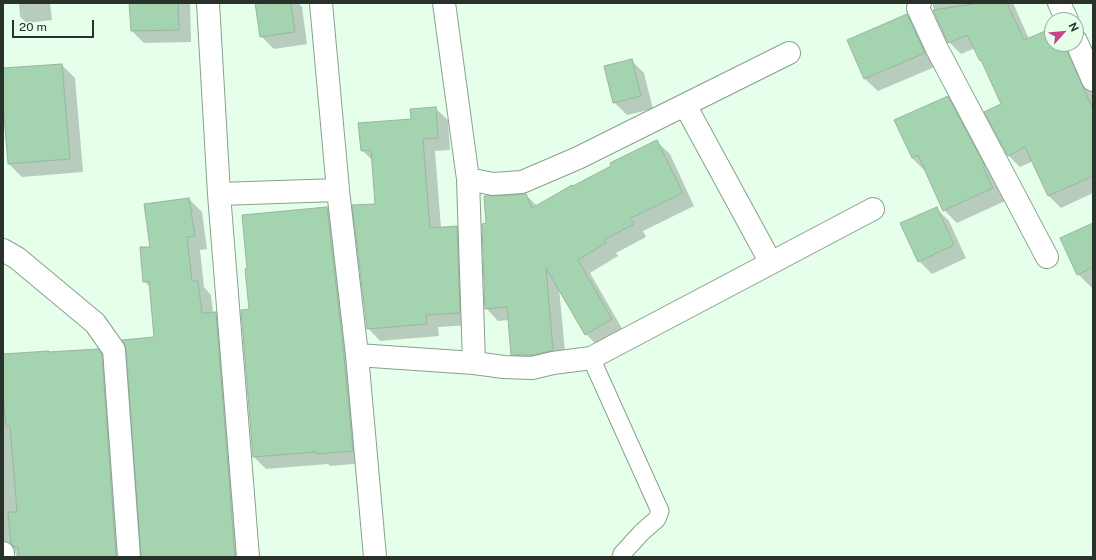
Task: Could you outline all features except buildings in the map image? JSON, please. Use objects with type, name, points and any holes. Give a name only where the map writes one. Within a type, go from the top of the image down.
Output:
[{"type":"street","points":[[208,3],[219,194],[248,557]]},
{"type":"street","points":[[321,3],[338,190],[357,355],[374,557]]},
{"type":"street","points":[[444,3],[468,179],[474,363]]},
{"type":"street","points":[[920,3],[918,8],[937,49],[1047,257]]},
{"type":"street","points":[[1081,52],[1093,80]]},
{"type":"street","points":[[468,179],[493,184],[522,182],[578,158],[790,54]]},
{"type":"street","points":[[685,105],[771,263]]},
{"type":"street","points":[[219,194],[338,190]]},
{"type":"street","points":[[357,355],[532,368],[553,363],[591,358],[873,209]]},
{"type":"street","points":[[3,250],[17,258],[95,323],[114,350],[130,557]]},
{"type":"lane","points":[[591,358],[660,511],[653,524],[642,532],[621,557]]}]
